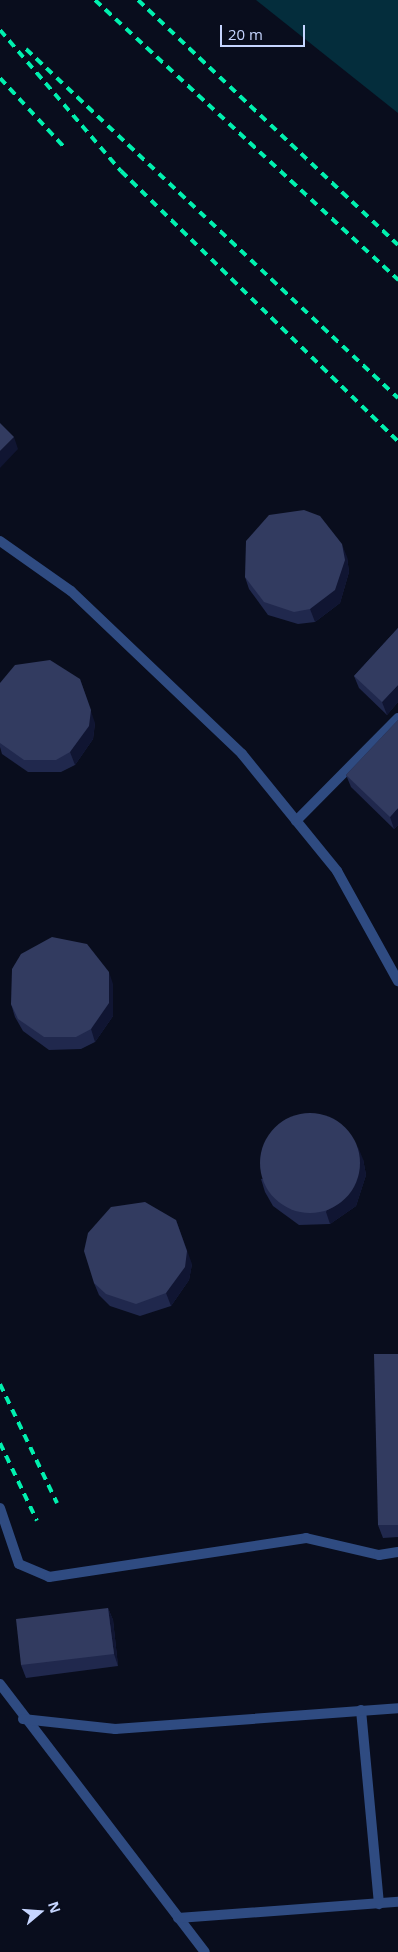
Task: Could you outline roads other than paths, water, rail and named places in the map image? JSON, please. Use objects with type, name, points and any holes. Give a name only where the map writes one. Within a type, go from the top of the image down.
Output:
[{"type":"lane","points":[[0,541],[85,605],[242,754],[336,871],[398,981]]},
{"type":"lane","points":[[296,821],[398,718]]},
{"type":"lane","points":[[0,1508],[20,1564],[49,1577],[306,1538],[380,1554],[398,1552]]},
{"type":"lane","points":[[0,1684],[23,1719],[205,1952]]},
{"type":"lane","points":[[23,1719],[114,1729],[398,1708]]},
{"type":"lane","points":[[361,1710],[379,1904]]},
{"type":"lane","points":[[178,1918],[398,1902]]},
{"type":"water","points":[[256,0],[398,0],[398,113]]},
{"type":"railway","points":[[95,0],[398,280]]},
{"type":"railway","points":[[138,0],[398,245]]},
{"type":"railway","points":[[0,30],[121,171],[398,441]]},
{"type":"railway","points":[[26,49],[398,398]]},
{"type":"railway","points":[[0,78],[66,149]]},
{"type":"railway","points":[[0,1384],[57,1503]]},
{"type":"railway","points":[[0,1443],[37,1521]]}]
